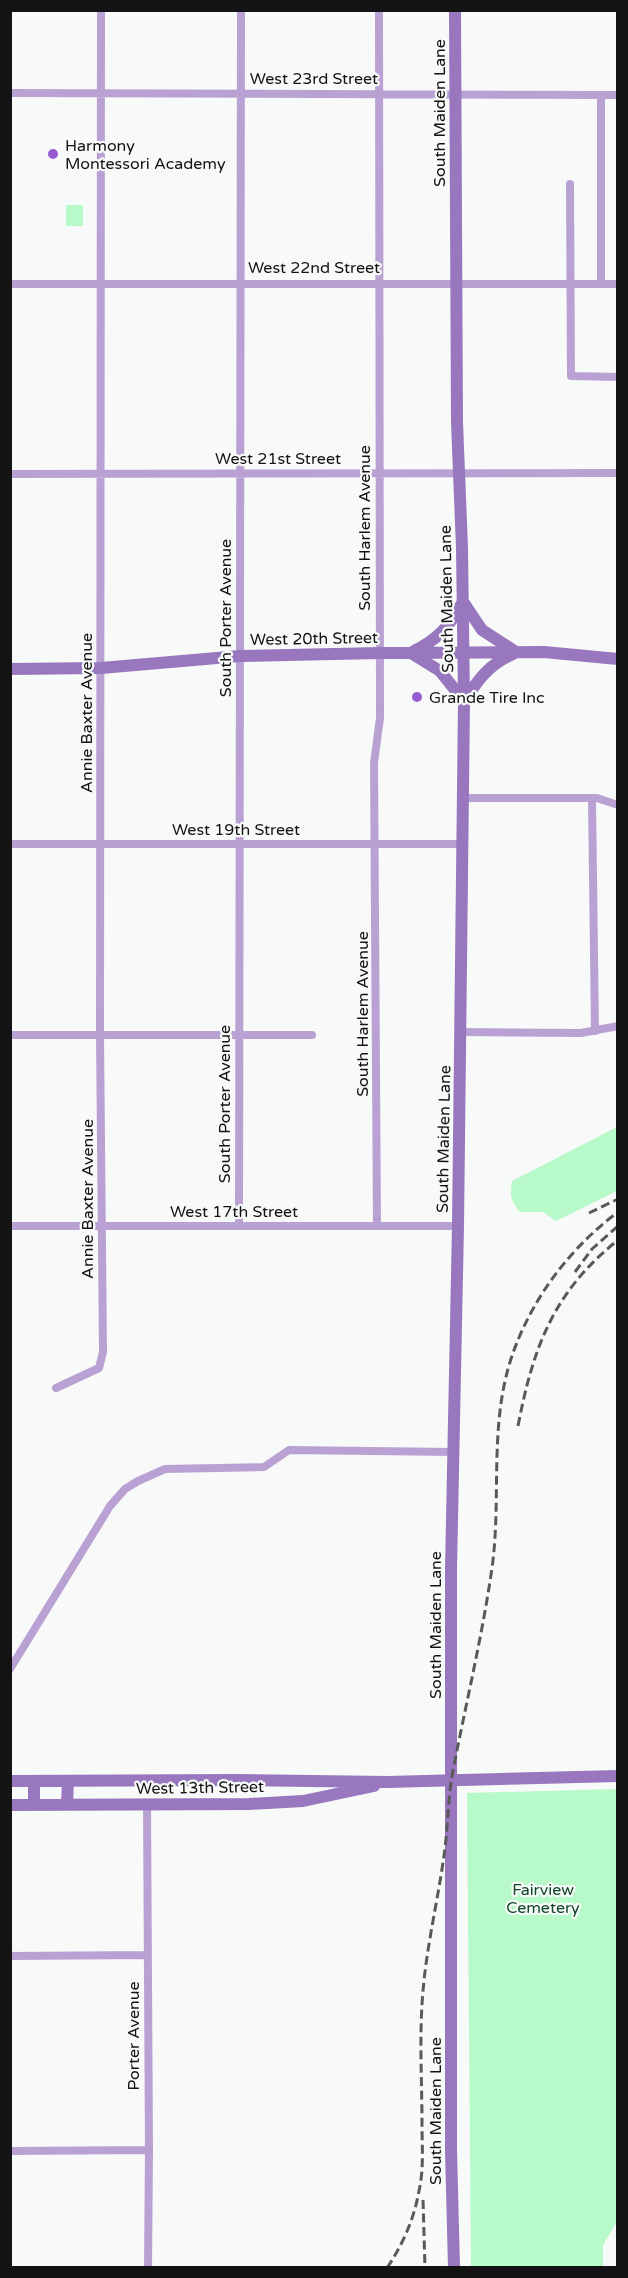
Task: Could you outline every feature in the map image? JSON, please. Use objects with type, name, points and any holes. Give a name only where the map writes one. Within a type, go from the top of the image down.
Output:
[{"type":"main road","name":"South Maiden Lane","points":[[454,2268],[451,2150],[451,1569],[458,1226],[464,701],[457,422],[455,10]]},
{"type":"main road","points":[[463,601],[482,630],[517,652],[489,667],[464,701],[440,671],[410,653],[443,632],[463,601]]},
{"type":"main road","name":"West 20th Street","points":[[10,669],[101,668],[240,656],[380,653],[544,652],[618,659]]},
{"type":"main road","name":"West 13th Street","points":[[10,1781],[387,1782],[618,1776]]},
{"type":"main road","points":[[161,1804],[162,1780]]},
{"type":"main road","points":[[34,1781],[34,1805]]},
{"type":"main road","points":[[67,1804],[68,1781]]},
{"type":"main road","points":[[126,1804],[127,1781]]},
{"type":"main road","name":"West 13th Street","points":[[10,1804],[303,1801],[387,1782]]},
{"type":"street","name":"Annie Baxter Avenue","points":[[56,1388],[92,1373],[99,1368],[102,1362],[101,10]]},
{"type":"street","name":"South Porter Avenue","points":[[239,1226],[240,10]]},
{"type":"street","name":"South Harlem Avenue","points":[[377,1226],[375,757],[380,725],[379,10]]},
{"type":"street","name":"West 23rd Street","points":[[10,93],[618,95]]},
{"type":"street","points":[[601,95],[601,284]]},
{"type":"street","points":[[570,184],[571,376],[618,377]]},
{"type":"street","name":"West 22nd Street","points":[[10,284],[240,282],[618,284]]},
{"type":"street","name":"West 21st Street","points":[[10,474],[618,473]]},
{"type":"street","points":[[463,798],[592,798],[618,804]]},
{"type":"street","points":[[592,798],[595,1031]]},
{"type":"street","name":"West 19th Street","points":[[10,844],[462,844]]},
{"type":"street","points":[[460,1032],[581,1033],[618,1026]]},
{"type":"street","points":[[10,1035],[312,1035]]},
{"type":"street","name":"West 17th Street","points":[[10,1226],[458,1226]]},
{"type":"street","points":[[10,1669],[110,1506],[125,1489],[146,1476],[165,1469],[264,1467],[289,1450],[454,1452]]},
{"type":"street","name":"Porter Avenue","points":[[147,1804],[149,2150],[147,2268]]},
{"type":"street","points":[[10,1956],[148,1955]]},
{"type":"street","points":[[10,2151],[149,2150]]},
{"type":"green space","points":[[66,205],[83,205],[83,226],[66,226]]},
{"type":"green space","points":[[617,1127],[617,1191],[556,1221],[543,1212],[520,1212],[512,1198],[512,1181]]},
{"type":"green space","name":"Fairview Cemetery","points":[[617,1789],[618,2220],[603,2245],[603,2267],[471,2267],[467,1793]]},
{"type":"railway","points":[[589,1213],[618,1199]]},
{"type":"railway","points":[[387,2268],[407,2231],[421,2183],[423,1991],[445,1848],[452,1776],[492,1568],[498,1433],[505,1380],[521,1332],[542,1293],[584,1241],[618,1212]]},
{"type":"railway","points":[[575,1272],[592,1249],[618,1226]]},
{"type":"railway","points":[[518,1426],[531,1371],[549,1323],[577,1280],[618,1240]]},
{"type":"railway","points":[[423,2200],[425,2268]]},
{"type":"place","name":"Harmony Montessori Academy","points":[[53,154]]},
{"type":"place","name":"Grande Tire Inc","points":[[417,697]]}]
